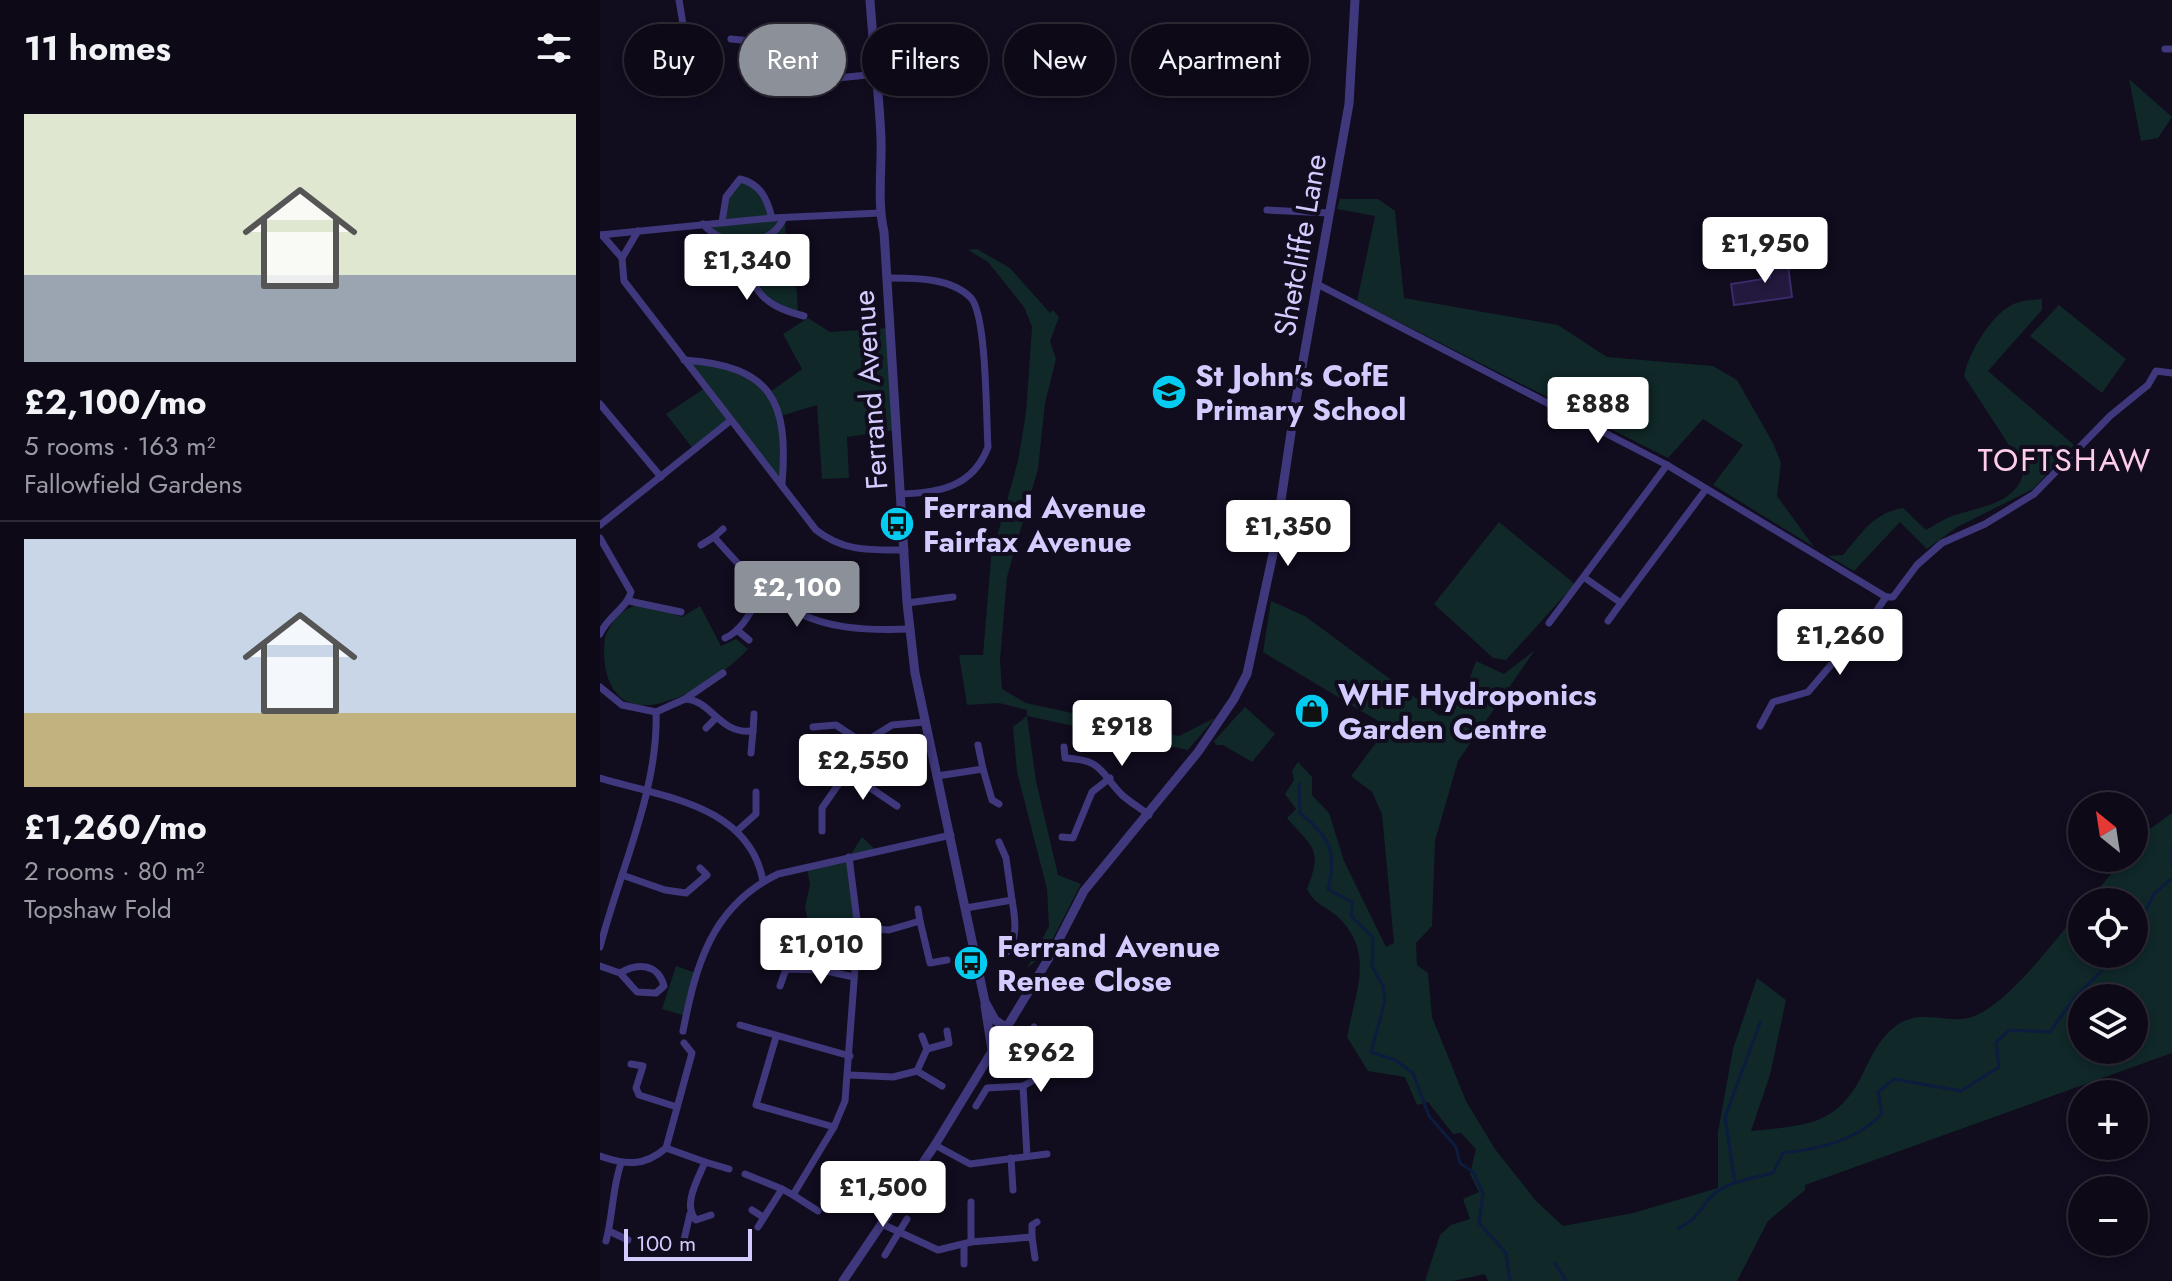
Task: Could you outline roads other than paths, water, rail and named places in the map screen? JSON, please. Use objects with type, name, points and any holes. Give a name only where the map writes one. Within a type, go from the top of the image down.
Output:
[{"type":"street","points":[[679,0],[683,24]]},
{"type":"street","name":"Ferrand Avenue","points":[[870,0],[872,24]]},
{"type":"street","name":"Shetcliffe Lane","points":[[843,1281],[935,1145],[1052,953],[1084,891],[1198,752],[1247,674],[1273,554],[1285,461],[1349,104],[1355,0]]},
{"type":"street","points":[[731,39],[783,44],[801,73],[818,80],[862,76]]},
{"type":"street","name":"Ferrand Avenue","points":[[878,96],[883,188],[880,213],[910,629],[925,722],[985,1002],[995,1020],[1007,1028]]},
{"type":"street","points":[[722,222],[726,197],[740,179],[752,182],[762,192],[772,218]]},
{"type":"street","points":[[1274,199],[1271,210],[1329,213]]},
{"type":"street","points":[[601,235],[772,218],[880,213]]},
{"type":"street","points":[[703,224],[718,238],[744,242],[771,235],[784,218]]},
{"type":"street","points":[[638,231],[622,258],[624,281],[816,530],[831,542],[857,551],[905,550]]},
{"type":"street","points":[[601,235],[622,258]]},
{"type":"street","points":[[744,242],[754,287],[767,302],[787,313],[804,316]]},
{"type":"street","points":[[887,278],[922,278],[964,293],[976,307],[983,344],[988,447],[983,461],[974,474],[953,486],[934,493],[900,494]]},
{"type":"street","points":[[1317,284],[1667,465],[1886,597],[1893,597],[1917,565],[1942,543],[1985,524],[2034,494],[2110,416],[2148,385],[2156,371],[2172,373]]},
{"type":"street","points":[[684,360],[713,362],[743,372],[770,392],[781,416],[785,450],[782,484]]},
{"type":"street","points":[[600,404],[661,477]]},
{"type":"street","points":[[600,525],[730,421]]},
{"type":"street","points":[[1549,623],[1667,465]]},
{"type":"street","points":[[1608,621],[1706,489]]},
{"type":"street","points":[[701,545],[723,529]]},
{"type":"street","points":[[714,537],[762,591],[819,622],[868,631],[910,629]]},
{"type":"street","points":[[600,538],[631,592],[629,601],[608,619],[600,634]]},
{"type":"street","points":[[1585,578],[1621,603]]},
{"type":"street","points":[[725,638],[737,630],[762,591]]},
{"type":"street","points":[[907,603],[953,597]]},
{"type":"street","points":[[1760,726],[1773,702],[1808,692],[1836,659],[1853,645],[1886,597]]},
{"type":"street","points":[[629,601],[681,612]]},
{"type":"street","points":[[737,630],[749,640]]},
{"type":"street","points":[[600,687],[622,705],[656,712],[685,699],[723,673]]},
{"type":"street","points":[[685,699],[696,701],[728,728],[753,731]]},
{"type":"street","points":[[600,947],[645,792],[657,737],[656,712]]},
{"type":"street","points":[[751,753],[754,714]]},
{"type":"street","points":[[706,728],[716,718]]},
{"type":"street","points":[[822,831],[822,808],[863,743],[892,725],[925,722]]},
{"type":"street","points":[[813,727],[836,725],[863,743]]},
{"type":"street","points":[[981,747],[983,769],[996,802],[987,808]]},
{"type":"street","points":[[1064,747],[1065,758],[1098,764],[1123,795],[1149,815]]},
{"type":"street","points":[[937,776],[983,769]]},
{"type":"street","points":[[847,772],[897,806]]},
{"type":"street","points":[[600,778],[711,812],[738,830],[759,863],[763,881]]},
{"type":"street","points":[[1073,838],[1092,792],[1110,778]]},
{"type":"street","points":[[738,830],[756,814],[756,792]]},
{"type":"street","points":[[756,814],[765,819]]},
{"type":"street","points":[[683,1031],[702,952],[712,931],[728,909],[763,881],[778,874],[951,835]]},
{"type":"street","points":[[1062,837],[1073,838],[1083,844]]},
{"type":"street","points":[[999,842],[1009,857],[1015,928],[1011,951]]},
{"type":"street","points":[[793,1195],[834,1127],[845,1101],[850,1075],[858,928],[849,857]]},
{"type":"street","points":[[622,875],[665,890],[686,893],[707,875],[700,868]]},
{"type":"street","points":[[966,908],[1012,900]]},
{"type":"street","points":[[918,909],[929,967],[947,960]]},
{"type":"street","points":[[858,928],[889,930],[920,921]]},
{"type":"street","points":[[780,986],[786,969],[785,959]]},
{"type":"street","points":[[600,966],[620,973],[637,992],[656,993],[664,986],[657,972],[644,966],[620,973]]},
{"type":"street","points":[[786,969],[822,970],[854,977]]},
{"type":"street","points":[[985,1002],[992,1050]]},
{"type":"street","points":[[740,1025],[850,1056]]},
{"type":"street","points":[[976,1106],[987,1088],[1023,1086],[1037,1080],[1029,1034],[1034,1027]]},
{"type":"street","points":[[927,1049],[950,1044],[947,1031]]},
{"type":"street","points":[[917,1071],[927,1049],[922,1036]]},
{"type":"street","points":[[776,1037],[756,1105],[834,1127]]},
{"type":"street","points":[[600,1156],[621,1163],[640,1164],[666,1148],[692,1053],[684,1043]]},
{"type":"street","points":[[631,1064],[643,1066],[636,1088],[639,1095],[677,1107]]},
{"type":"street","points":[[850,1075],[893,1077],[917,1071]]},
{"type":"street","points":[[917,1071],[939,1087]]},
{"type":"street","points":[[1023,1086],[1027,1156]]},
{"type":"street","points":[[935,1145],[970,1164],[1047,1154]]},
{"type":"street","points":[[666,1148],[729,1169]]},
{"type":"street","points":[[1011,1158],[1013,1190]]},
{"type":"street","points":[[683,1244],[690,1201],[705,1162]]},
{"type":"street","points":[[606,1241],[613,1188],[621,1163]]},
{"type":"street","points":[[745,1174],[782,1189],[818,1211]]},
{"type":"street","points":[[758,1227],[782,1189]]},
{"type":"street","points":[[964,1264],[971,1202]]},
{"type":"street","points":[[752,1210],[763,1217]]},
{"type":"street","points":[[690,1214],[696,1220],[711,1215]]},
{"type":"street","points":[[885,1255],[907,1219]]},
{"type":"street","points":[[1035,1258],[1032,1225],[1037,1222]]},
{"type":"street","points":[[882,1224],[938,1250],[1032,1237]]},
{"type":"street","points":[[609,1231],[628,1240]]},
{"type":"waterway","points":[[1299,784],[1300,813],[1318,829],[1329,846],[1332,865],[1328,889],[1353,903],[1351,916],[1373,938],[1372,966],[1383,986],[1385,1001],[1371,1052],[1395,1060],[1413,1073],[1429,1116],[1456,1147],[1460,1163],[1473,1172],[1483,1193],[1479,1223],[1506,1253],[1510,1281]]},
{"type":"waterway","points":[[2172,847],[2172,866]]},
{"type":"waterway","points":[[2148,906],[2154,894],[2172,878]]},
{"type":"waterway","points":[[1678,1229],[1722,1188],[1773,1173],[1783,1153],[1836,1142],[1871,1124],[1882,1114],[1878,1092],[1894,1079],[1961,1091],[1999,1067],[1996,1042],[2010,1030],[2050,1032],[2075,997],[2105,968]]},
{"type":"waterway","points":[[1735,1183],[1725,1117],[1760,1023]]},
{"type":"waterway","points":[[1555,1263],[1566,1281]]},
{"type":"place","name":"St John's CofE Primary School","points":[[1169,392]]},
{"type":"place","name":"Ferrand Avenue Fairfax Avenue","points":[[897,524]]},
{"type":"place","name":"WHF Hydroponics Garden Centre","points":[[1312,711]]},
{"type":"place","name":"Ferrand Avenue Renee Close","points":[[971,963]]},
{"type":"district","name":"TOFTSHAW","points":[[2065,460]]}]
